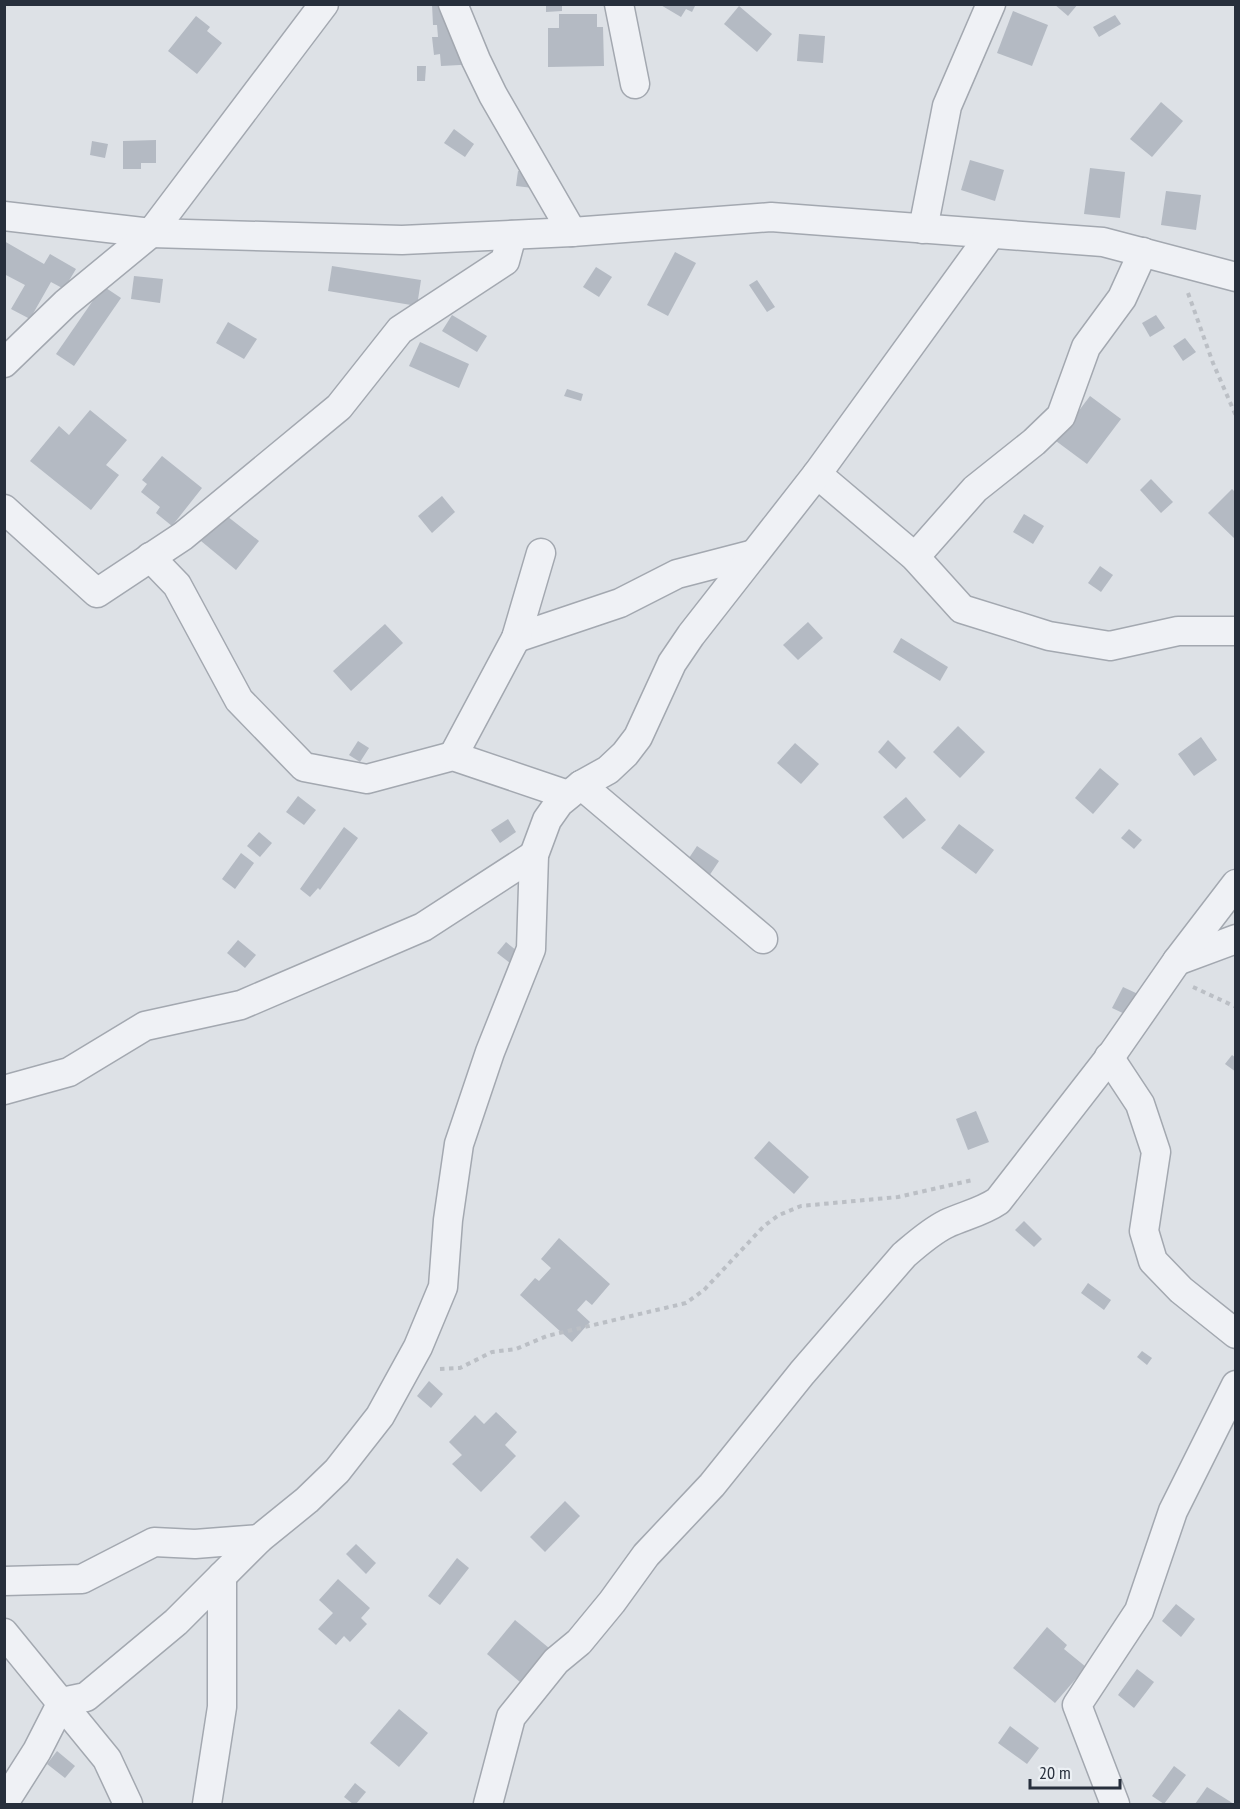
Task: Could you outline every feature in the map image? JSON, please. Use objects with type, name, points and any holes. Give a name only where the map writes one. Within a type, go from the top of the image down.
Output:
[{"type":"street","points":[[4,363],[66,303],[151,233],[324,4]]},
{"type":"street","points":[[453,4],[493,95],[573,232]]},
{"type":"street","points":[[619,4],[635,84]]},
{"type":"street","points":[[922,229],[947,106],[991,4]]},
{"type":"street","points":[[4,216],[151,233],[402,240],[573,232],[771,217],[1103,242],[1236,277]]},
{"type":"street","points":[[62,1702],[86,1697],[176,1622],[259,1539],[307,1500],[337,1471],[380,1416],[418,1347],[443,1287],[448,1220],[459,1144],[490,1052],[531,949],[534,855],[547,820],[559,803],[575,790],[608,770],[625,754],[638,737],[672,663],[691,635],[818,474],[991,234]]},
{"type":"street","points":[[4,509],[97,593],[183,536],[339,407],[400,330],[505,261],[512,235]]},
{"type":"street","points":[[915,557],[975,489],[1034,442],[1061,416],[1086,347],[1122,298],[1143,252]]},
{"type":"street","points":[[818,474],[915,557],[962,609],[1049,636],[1110,646],[1178,631],[1236,631]]},
{"type":"street","points":[[453,756],[516,638],[541,554]]},
{"type":"street","points":[[516,638],[620,603],[677,574],[754,554]]},
{"type":"street","points":[[150,557],[177,585],[239,700],[304,767],[367,778],[453,756],[575,790],[763,939]]},
{"type":"street","points":[[4,1090],[69,1072],[145,1026],[242,1005],[423,927],[534,855]]},
{"type":"street","points":[[488,1804],[511,1717],[539,1680],[556,1661],[579,1642],[646,1555],[712,1485],[885,1275],[921,1240],[944,1225],[985,1209],[998,1201],[1109,1057],[1172,968],[1236,884]]},
{"type":"street","points":[[1172,968],[1236,939]]},
{"type":"street","points":[[1109,1057],[1140,1104],[1156,1152],[1144,1231],[1153,1261],[1181,1290],[1236,1334]]},
{"type":"street","points":[[1114,1804],[1077,1705],[1139,1611],[1173,1511],[1236,1385]]},
{"type":"street","points":[[4,1581],[82,1579],[154,1542],[195,1544],[259,1539]]},
{"type":"street","points":[[207,1804],[222,1707],[222,1576]]},
{"type":"street","points":[[4,1633],[107,1759],[128,1804]]},
{"type":"street","points":[[4,1803],[37,1751],[62,1702]]},
{"type":"path","points":[[1177,261],[1213,363],[1236,416]]},
{"type":"path","points":[[1172,968],[1236,1007]]},
{"type":"path","points":[[418,1347],[426,1364],[434,1369],[460,1368],[492,1352],[516,1349],[547,1336],[686,1303],[704,1290],[764,1226],[779,1215],[801,1206],[898,1197],[978,1178]]},
{"type":"building","points":[[432,4],[470,4],[479,64],[441,66],[440,54],[434,55],[432,37],[438,37],[437,25],[433,25]]},
{"type":"building","points":[[546,4],[562,4],[562,11],[546,12]]},
{"type":"building","points":[[659,4],[696,4],[692,12],[686,9],[681,17]]},
{"type":"building","points":[[1054,4],[1078,4],[1068,16]]},
{"type":"building","points":[[739,6],[772,34],[757,52],[724,24]]},
{"type":"building","points":[[1013,11],[1048,25],[1032,66],[997,53]]},
{"type":"building","points":[[559,14],[597,14],[597,27],[603,27],[604,66],[548,67],[548,28],[559,28]]},
{"type":"building","points":[[1115,15],[1121,24],[1099,37],[1093,27]]},
{"type":"building","points":[[196,16],[210,27],[207,31],[222,43],[197,74],[168,51]]},
{"type":"building","points":[[799,34],[825,36],[823,63],[797,61]]},
{"type":"building","points":[[417,66],[426,66],[425,81],[417,81]]},
{"type":"building","points":[[1161,102],[1183,121],[1152,157],[1130,139]]},
{"type":"building","points":[[454,129],[474,144],[465,157],[444,143]]},
{"type":"building","points":[[156,140],[156,163],[141,163],[141,169],[123,169],[123,141]]},
{"type":"building","points":[[92,141],[108,144],[105,158],[90,155]]},
{"type":"building","points":[[970,160],[1004,170],[995,201],[961,190]]},
{"type":"building","points":[[1090,168],[1125,172],[1120,218],[1084,214]]},
{"type":"building","points":[[518,171],[535,173],[533,188],[516,186]]},
{"type":"building","points":[[1166,191],[1201,195],[1196,230],[1161,225]]},
{"type":"building","points":[[4,241],[44,264],[50,254],[76,269],[64,289],[51,282],[30,319],[11,309],[25,285],[4,274]]},
{"type":"building","points":[[675,252],[696,263],[668,316],[647,305]]},
{"type":"building","points":[[332,266],[421,280],[417,306],[328,291]]},
{"type":"building","points":[[596,267],[612,277],[599,297],[583,287]]},
{"type":"building","points":[[134,276],[163,279],[160,303],[131,299]]},
{"type":"building","points":[[757,280],[775,307],[767,312],[749,285]]},
{"type":"building","points":[[103,286],[121,298],[74,366],[56,354]]},
{"type":"building","points":[[452,315],[487,336],[477,352],[442,331]]},
{"type":"building","points":[[1156,315],[1165,328],[1150,337],[1142,323]]},
{"type":"building","points":[[228,322],[257,339],[244,359],[216,343]]},
{"type":"building","points":[[1185,338],[1196,352],[1183,361],[1173,346]]},
{"type":"building","points":[[420,342],[469,364],[459,388],[409,366]]},
{"type":"building","points":[[567,389],[583,394],[581,401],[564,396]]},
{"type":"building","points":[[1090,396],[1121,419],[1087,464],[1056,441]]},
{"type":"building","points":[[90,410],[127,440],[106,465],[119,475],[91,510],[30,461],[59,426],[69,435]]},
{"type":"building","points":[[162,456],[202,488],[172,526],[156,513],[160,507],[141,492],[147,484],[142,480]]},
{"type":"building","points":[[1151,479],[1173,502],[1161,513],[1140,490]]},
{"type":"building","points":[[1232,489],[1236,493],[1236,540],[1208,513]]},
{"type":"building","points":[[442,496],[455,512],[432,533],[418,516]]},
{"type":"building","points":[[223,513],[259,541],[236,570],[201,541]]},
{"type":"building","points":[[1024,514],[1044,526],[1033,544],[1013,532]]},
{"type":"building","points":[[1100,566],[1113,575],[1101,592],[1088,583]]},
{"type":"building","points":[[808,622],[823,638],[798,660],[783,645]]},
{"type":"building","points":[[385,624],[403,643],[351,691],[333,671]]},
{"type":"building","points":[[901,638],[948,667],[940,681],[893,652]]},
{"type":"building","points":[[958,726],[985,752],[960,778],[933,752]]},
{"type":"building","points":[[1201,737],[1217,760],[1194,776],[1178,754]]},
{"type":"building","points":[[888,740],[906,758],[896,769],[878,752]]},
{"type":"building","points":[[358,741],[369,748],[360,762],[349,755]]},
{"type":"building","points":[[795,743],[819,764],[801,784],[777,763]]},
{"type":"building","points":[[1100,768],[1119,784],[1093,814],[1075,798]]},
{"type":"building","points":[[298,796],[316,810],[304,825],[286,812]]},
{"type":"building","points":[[906,797],[926,820],[903,839],[883,817]]},
{"type":"building","points":[[508,819],[516,832],[500,843],[491,830]]},
{"type":"building","points":[[959,824],[994,850],[976,874],[941,848]]},
{"type":"building","points":[[344,827],[358,838],[320,890],[318,888],[310,897],[300,889]]},
{"type":"building","points":[[1129,829],[1142,840],[1134,849],[1121,838]]},
{"type":"building","points":[[259,832],[272,843],[260,857],[247,846]]},
{"type":"building","points":[[697,846],[719,861],[707,879],[685,864]]},
{"type":"building","points":[[241,853],[254,863],[235,889],[222,879]]},
{"type":"building","points":[[238,940],[256,955],[245,968],[227,953]]},
{"type":"building","points":[[506,942],[522,955],[514,966],[497,953]]},
{"type":"building","points":[[1123,987],[1138,994],[1127,1015],[1112,1008]]},
{"type":"building","points":[[1232,1055],[1236,1058],[1236,1072],[1225,1064]]},
{"type":"building","points":[[976,1111],[989,1142],[968,1150],[956,1119]]},
{"type":"building","points":[[769,1141],[809,1177],[794,1194],[754,1158]]},
{"type":"building","points":[[1024,1221],[1042,1239],[1034,1247],[1015,1230]]},
{"type":"building","points":[[559,1238],[610,1284],[592,1305],[586,1300],[577,1310],[590,1322],[572,1342],[520,1295],[535,1278],[539,1281],[551,1268],[541,1259]]},
{"type":"building","points":[[1088,1283],[1111,1300],[1104,1310],[1081,1293]]},
{"type":"building","points":[[1142,1351],[1152,1358],[1147,1365],[1137,1357]]},
{"type":"building","points":[[429,1381],[443,1394],[431,1408],[417,1396]]},
{"type":"building","points":[[496,1412],[517,1432],[505,1445],[516,1456],[481,1492],[452,1464],[462,1455],[449,1442],[475,1415],[484,1424]]},
{"type":"building","points":[[565,1501],[580,1516],[545,1552],[530,1537]]},
{"type":"building","points":[[356,1544],[376,1563],[366,1574],[346,1554]]},
{"type":"building","points":[[457,1558],[469,1568],[440,1605],[428,1596]]},
{"type":"building","points":[[338,1579],[370,1608],[361,1618],[367,1624],[350,1642],[344,1636],[336,1645],[318,1629],[333,1613],[319,1600]]},
{"type":"building","points":[[1176,1604],[1195,1619],[1181,1637],[1162,1621]]},
{"type":"building","points":[[515,1620],[549,1648],[520,1682],[487,1654]]},
{"type":"building","points":[[1047,1627],[1067,1645],[1064,1649],[1086,1667],[1055,1703],[1013,1668]]},
{"type":"building","points":[[1137,1669],[1154,1682],[1134,1708],[1118,1695]]},
{"type":"building","points":[[399,1709],[428,1733],[399,1767],[370,1743]]},
{"type":"building","points":[[1010,1726],[1039,1748],[1027,1764],[998,1743]]},
{"type":"building","points":[[57,1751],[75,1766],[65,1778],[47,1764]]},
{"type":"building","points":[[1174,1766],[1186,1775],[1164,1804],[1152,1796]]},
{"type":"building","points":[[355,1783],[366,1792],[356,1804],[353,1804],[344,1797]]},
{"type":"building","points":[[1207,1787],[1234,1804],[1195,1804]]}]
